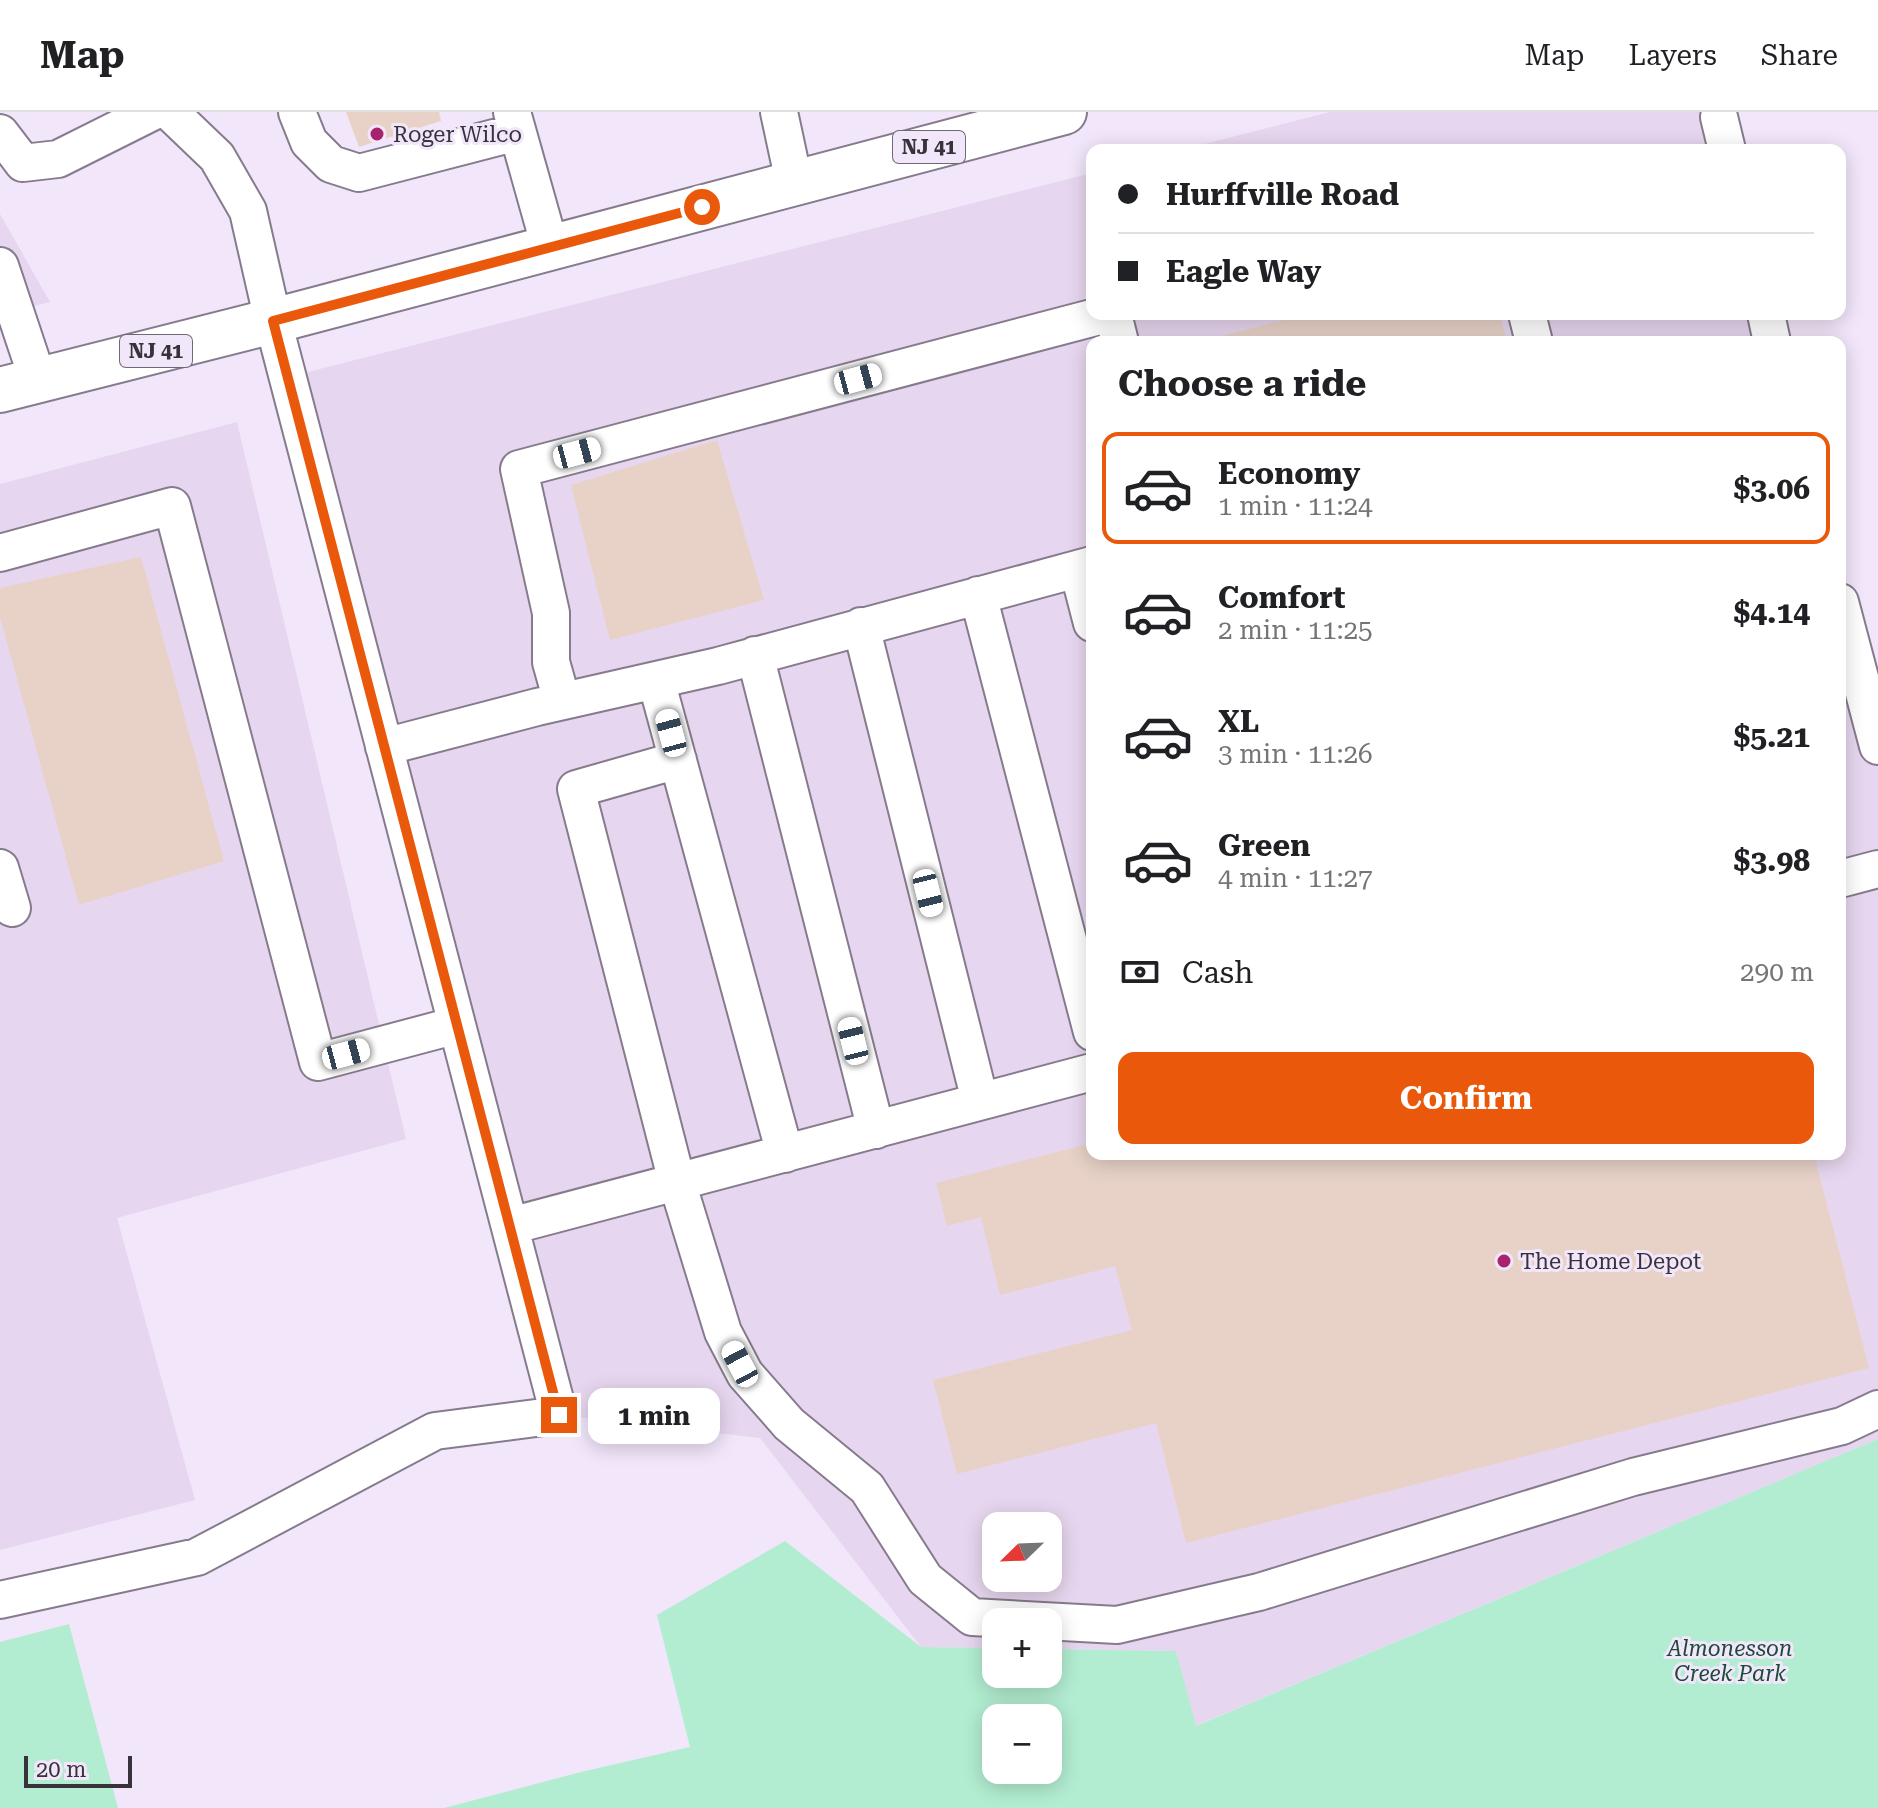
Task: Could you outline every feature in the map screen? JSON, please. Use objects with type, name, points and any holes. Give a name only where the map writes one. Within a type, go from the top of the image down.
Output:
[{"type":"main road","name":"NJ 41","points":[[19,385],[1064,112]]},
{"type":"street","points":[[0,133],[23,163],[58,159],[152,112]]},
{"type":"street","points":[[0,1600],[197,1557],[435,1431],[559,1415],[273,321],[248,211],[217,157],[170,112]]},
{"type":"street","points":[[297,112],[309,142],[331,164],[359,173],[515,122],[550,247]]},
{"type":"street","points":[[779,112],[794,182]]},
{"type":"street","points":[[0,266],[19,385]]},
{"type":"street","points":[[562,701],[551,662],[551,613],[519,469],[1087,320]]},
{"type":"street","points":[[0,553],[172,506],[318,1062],[457,1025]]},
{"type":"street","points":[[384,747],[755,655],[1085,567]]},
{"type":"street","points":[[978,595],[1086,1009]]},
{"type":"street","points":[[1846,625],[1878,746]]},
{"type":"street","points":[[861,626],[980,1101]]},
{"type":"street","points":[[755,655],[876,1130]]},
{"type":"street","points":[[656,680],[785,1154]]},
{"type":"street","points":[[678,760],[576,789],[677,1182],[723,1332],[745,1374],[789,1424],[867,1488],[925,1579],[972,1617],[1117,1625],[1259,1592],[1633,1477],[1842,1426],[1878,1409]]},
{"type":"street","points":[[0,868],[12,908]]},
{"type":"street","points":[[1846,877],[1878,869]]},
{"type":"street","points":[[510,1226],[1086,1074]]},
{"type":"shaded area","points":[[1330,112],[1731,112],[1739,144],[1205,144]]},
{"type":"shaded area","points":[[1086,175],[1086,320],[1778,320],[1782,336],[1086,336],[1086,1160],[1846,1160],[1846,617],[1878,758],[1878,1439],[1195,1726],[1176,1651],[1062,1649],[1062,1608],[982,1608],[982,1648],[921,1647],[760,1438],[559,1415],[288,377]]},
{"type":"shaded area","points":[[0,214],[50,302],[0,315]]},
{"type":"shaded area","points":[[237,422],[406,1139],[117,1218],[195,1500],[0,1550],[0,484]]},
{"type":"green space","name":"Almonesson Creek Park","points":[[1878,1439],[1878,1808],[444,1808],[690,1747],[657,1615],[785,1541],[921,1647],[982,1648],[982,1688],[1062,1688],[1062,1649],[1176,1651],[1196,1726]]},
{"type":"green space","points":[[69,1624],[118,1808],[0,1808],[0,1642]]},
{"type":"building","name":"Roger Wilco","points":[[346,112],[439,112],[441,121],[359,147]]},
{"type":"building","points":[[1283,320],[1502,320],[1506,336],[1222,336]]},
{"type":"building","points":[[717,440],[764,600],[610,640],[571,485]]},
{"type":"building","points":[[141,557],[224,861],[79,905],[0,617],[0,588]]},
{"type":"building","name":"The Home Depot","points":[[1086,1145],[1086,1160],[1816,1160],[1869,1368],[1186,1543],[1156,1423],[957,1474],[933,1380],[1132,1330],[1115,1266],[1000,1295],[981,1217],[947,1226],[936,1183]]},
{"type":"place","name":"Roger Wilco","points":[[377,134]]},
{"type":"place","name":"The Home Depot","points":[[1504,1261]]},
{"type":"route","points":[[559,1415],[273,321],[702,207]]}]
